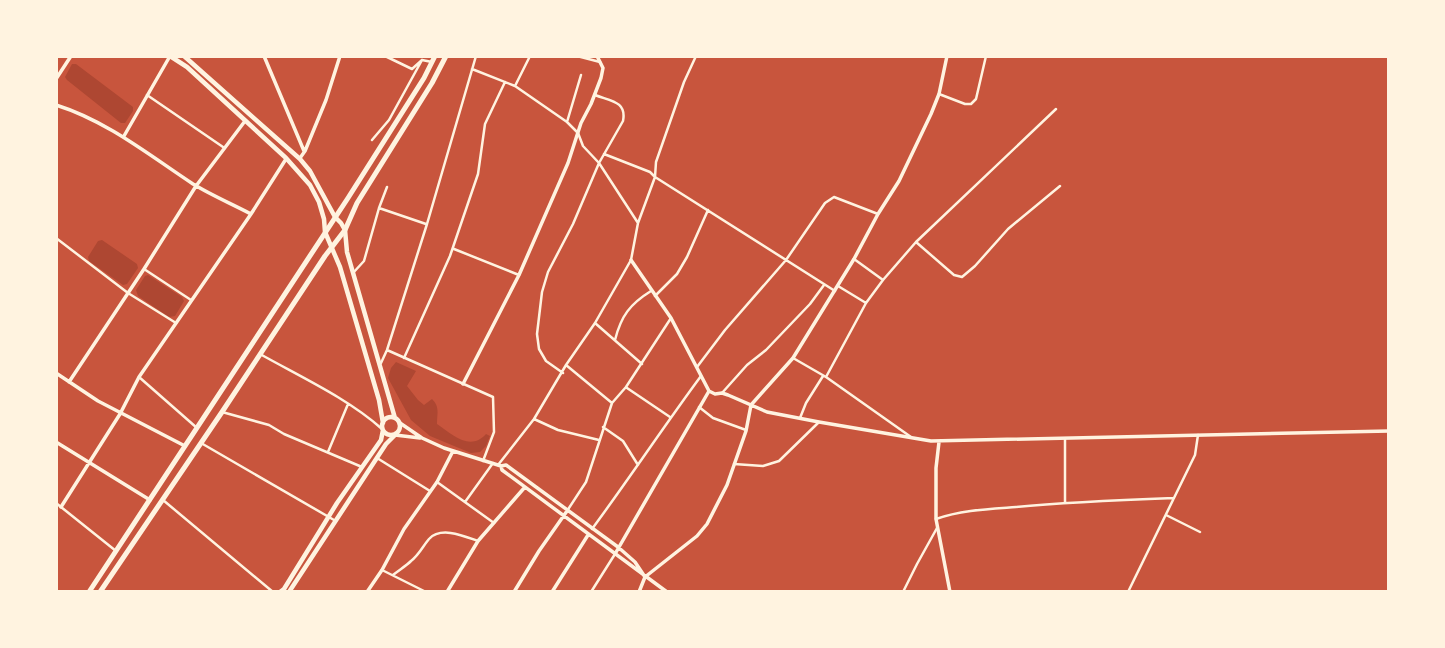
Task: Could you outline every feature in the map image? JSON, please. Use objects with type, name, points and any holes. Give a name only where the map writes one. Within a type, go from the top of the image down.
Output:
[{"type":"highway","points":[[100,592],[345,230],[357,202],[446,56]]},
{"type":"highway","points":[[89,592],[335,217],[424,78],[433,59]]},
{"type":"main road","points":[[170,56],[187,67],[286,158],[314,193],[324,219],[331,250],[340,267],[379,400],[383,423],[381,440],[280,592]]},
{"type":"main road","points":[[184,56],[300,159],[320,187],[335,217],[345,230],[353,274],[395,418],[400,423],[399,431],[386,444],[289,592]]},
{"type":"main road","points":[[383,423],[386,418],[395,418]]},
{"type":"main road","points":[[383,430],[386,434],[394,435]]},
{"type":"street","points":[[56,79],[71,56]]},
{"type":"street","points":[[124,136],[170,56]]},
{"type":"street","points":[[264,56],[305,151]]},
{"type":"street","points":[[300,159],[326,100],[340,56]]},
{"type":"street","points":[[385,56],[412,69],[422,60],[433,59]]},
{"type":"street","points":[[380,366],[427,224],[476,56]]},
{"type":"street","points":[[515,86],[530,56]]},
{"type":"street","points":[[576,56],[601,62]]},
{"type":"street","points":[[463,384],[519,275],[568,163],[601,78],[603,68],[597,56]]},
{"type":"street","points":[[499,466],[534,419],[631,260],[638,223],[655,177],[656,162],[696,56]]},
{"type":"street","points":[[639,592],[645,578],[697,536],[707,524],[727,485],[746,430],[751,405],[793,358],[899,181],[939,94],[947,56]]},
{"type":"street","points":[[939,94],[971,104],[976,99],[986,56]]},
{"type":"street","points":[[372,140],[389,120],[422,60]]},
{"type":"street","points":[[472,69],[515,86],[567,122],[578,133],[583,146],[599,163],[638,223]]},
{"type":"street","points":[[567,122],[581,75]]},
{"type":"street","points":[[404,358],[453,248],[478,174],[485,124],[505,82]]},
{"type":"street","points":[[147,95],[223,147]]},
{"type":"street","points":[[563,373],[546,361],[539,349],[537,334],[542,292],[548,272],[573,224],[599,163],[623,121],[624,109],[620,105],[595,95]]},
{"type":"street","points":[[56,105],[124,136],[196,186],[251,214]]},
{"type":"street","points":[[800,418],[806,403],[866,303],[883,280],[916,242],[1056,109]]},
{"type":"street","points":[[69,382],[196,186],[245,121]]},
{"type":"street","points":[[604,154],[650,172],[835,291]]},
{"type":"street","points":[[61,507],[120,414],[139,377],[251,214],[286,158]]},
{"type":"street","points":[[916,242],[954,275],[962,277],[1007,229],[1060,186]]},
{"type":"street","points":[[353,274],[364,261],[387,187]]},
{"type":"street","points":[[697,367],[725,330],[786,260],[825,203],[834,197],[878,214]]},
{"type":"street","points":[[379,208],[427,224]]},
{"type":"street","points":[[655,296],[677,274],[708,210]]},
{"type":"street","points":[[56,239],[128,293],[177,323]]},
{"type":"street","points":[[453,248],[519,275]]},
{"type":"street","points":[[854,259],[883,280]]},
{"type":"street","points":[[631,260],[671,318],[709,391],[722,393],[766,412],[939,441],[1389,431]]},
{"type":"street","points":[[144,269],[192,301]]},
{"type":"street","points":[[722,393],[810,304],[824,285]]},
{"type":"street","points":[[838,286],[866,303]]},
{"type":"street","points":[[615,340],[619,325],[635,301],[652,290]]},
{"type":"street","points":[[514,592],[538,551],[586,482],[612,403],[642,364],[671,318]]},
{"type":"street","points":[[595,323],[642,364]]},
{"type":"street","points":[[387,350],[494,397],[494,432],[482,461]]},
{"type":"street","points":[[260,354],[348,404],[383,430]]},
{"type":"street","points":[[793,358],[911,437]]},
{"type":"street","points":[[566,365],[612,403]]},
{"type":"street","points":[[56,373],[120,414],[185,446]]},
{"type":"street","points":[[552,592],[588,534],[701,376]]},
{"type":"street","points":[[139,377],[197,428]]},
{"type":"street","points":[[626,387],[670,417]]},
{"type":"street","points":[[591,592],[709,391]]},
{"type":"street","points":[[328,452],[348,404]]},
{"type":"street","points":[[699,407],[713,418],[746,430]]},
{"type":"street","points":[[222,412],[269,425],[362,467]]},
{"type":"street","points":[[534,419],[558,430],[599,440]]},
{"type":"street","points":[[734,464],[763,466],[779,461],[818,422]]},
{"type":"street","points":[[400,423],[422,438],[499,466],[667,592]]},
{"type":"street","points":[[603,427],[623,441],[638,465]]},
{"type":"street","points":[[394,435],[422,438]]},
{"type":"street","points":[[1128,592],[1195,455],[1198,435]]},
{"type":"street","points":[[1065,438],[1065,502]]},
{"type":"street","points":[[939,441],[936,519],[950,592]]},
{"type":"street","points":[[56,442],[150,500]]},
{"type":"street","points":[[201,443],[335,521]]},
{"type":"street","points":[[367,592],[404,529],[437,482],[453,451]]},
{"type":"street","points":[[377,458],[430,491]]},
{"type":"street","points":[[465,502],[493,463]]},
{"type":"street","points":[[499,466],[506,465],[618,547],[635,562],[645,578]]},
{"type":"street","points":[[437,482],[494,523]]},
{"type":"street","points":[[447,592],[478,541],[529,482]]},
{"type":"street","points":[[936,519],[951,514],[1065,502],[1174,498]]},
{"type":"street","points":[[162,499],[273,592]]},
{"type":"street","points":[[56,503],[116,551]]},
{"type":"street","points":[[1166,515],[1200,531]]},
{"type":"street","points":[[903,592],[937,528]]},
{"type":"street","points":[[393,575],[411,562],[429,538],[436,534],[444,532],[478,541]]},
{"type":"street","points":[[382,569],[426,592]]},
{"type":"shaded area","points":[[72,64],[76,64],[133,107],[125,123],[121,123],[67,80],[65,77]]},
{"type":"shaded area","points":[[102,240],[137,264],[138,268],[127,284],[123,285],[89,261],[88,257],[98,241]]},
{"type":"shaded area","points":[[148,275],[182,297],[184,301],[175,316],[169,317],[138,296],[136,290]]},
{"type":"shaded area","points":[[396,362],[416,371],[407,386],[424,405],[432,399],[435,402],[438,410],[437,424],[461,440],[474,441],[486,434],[490,436],[480,452],[471,453],[430,436],[411,420],[388,378]]}]
